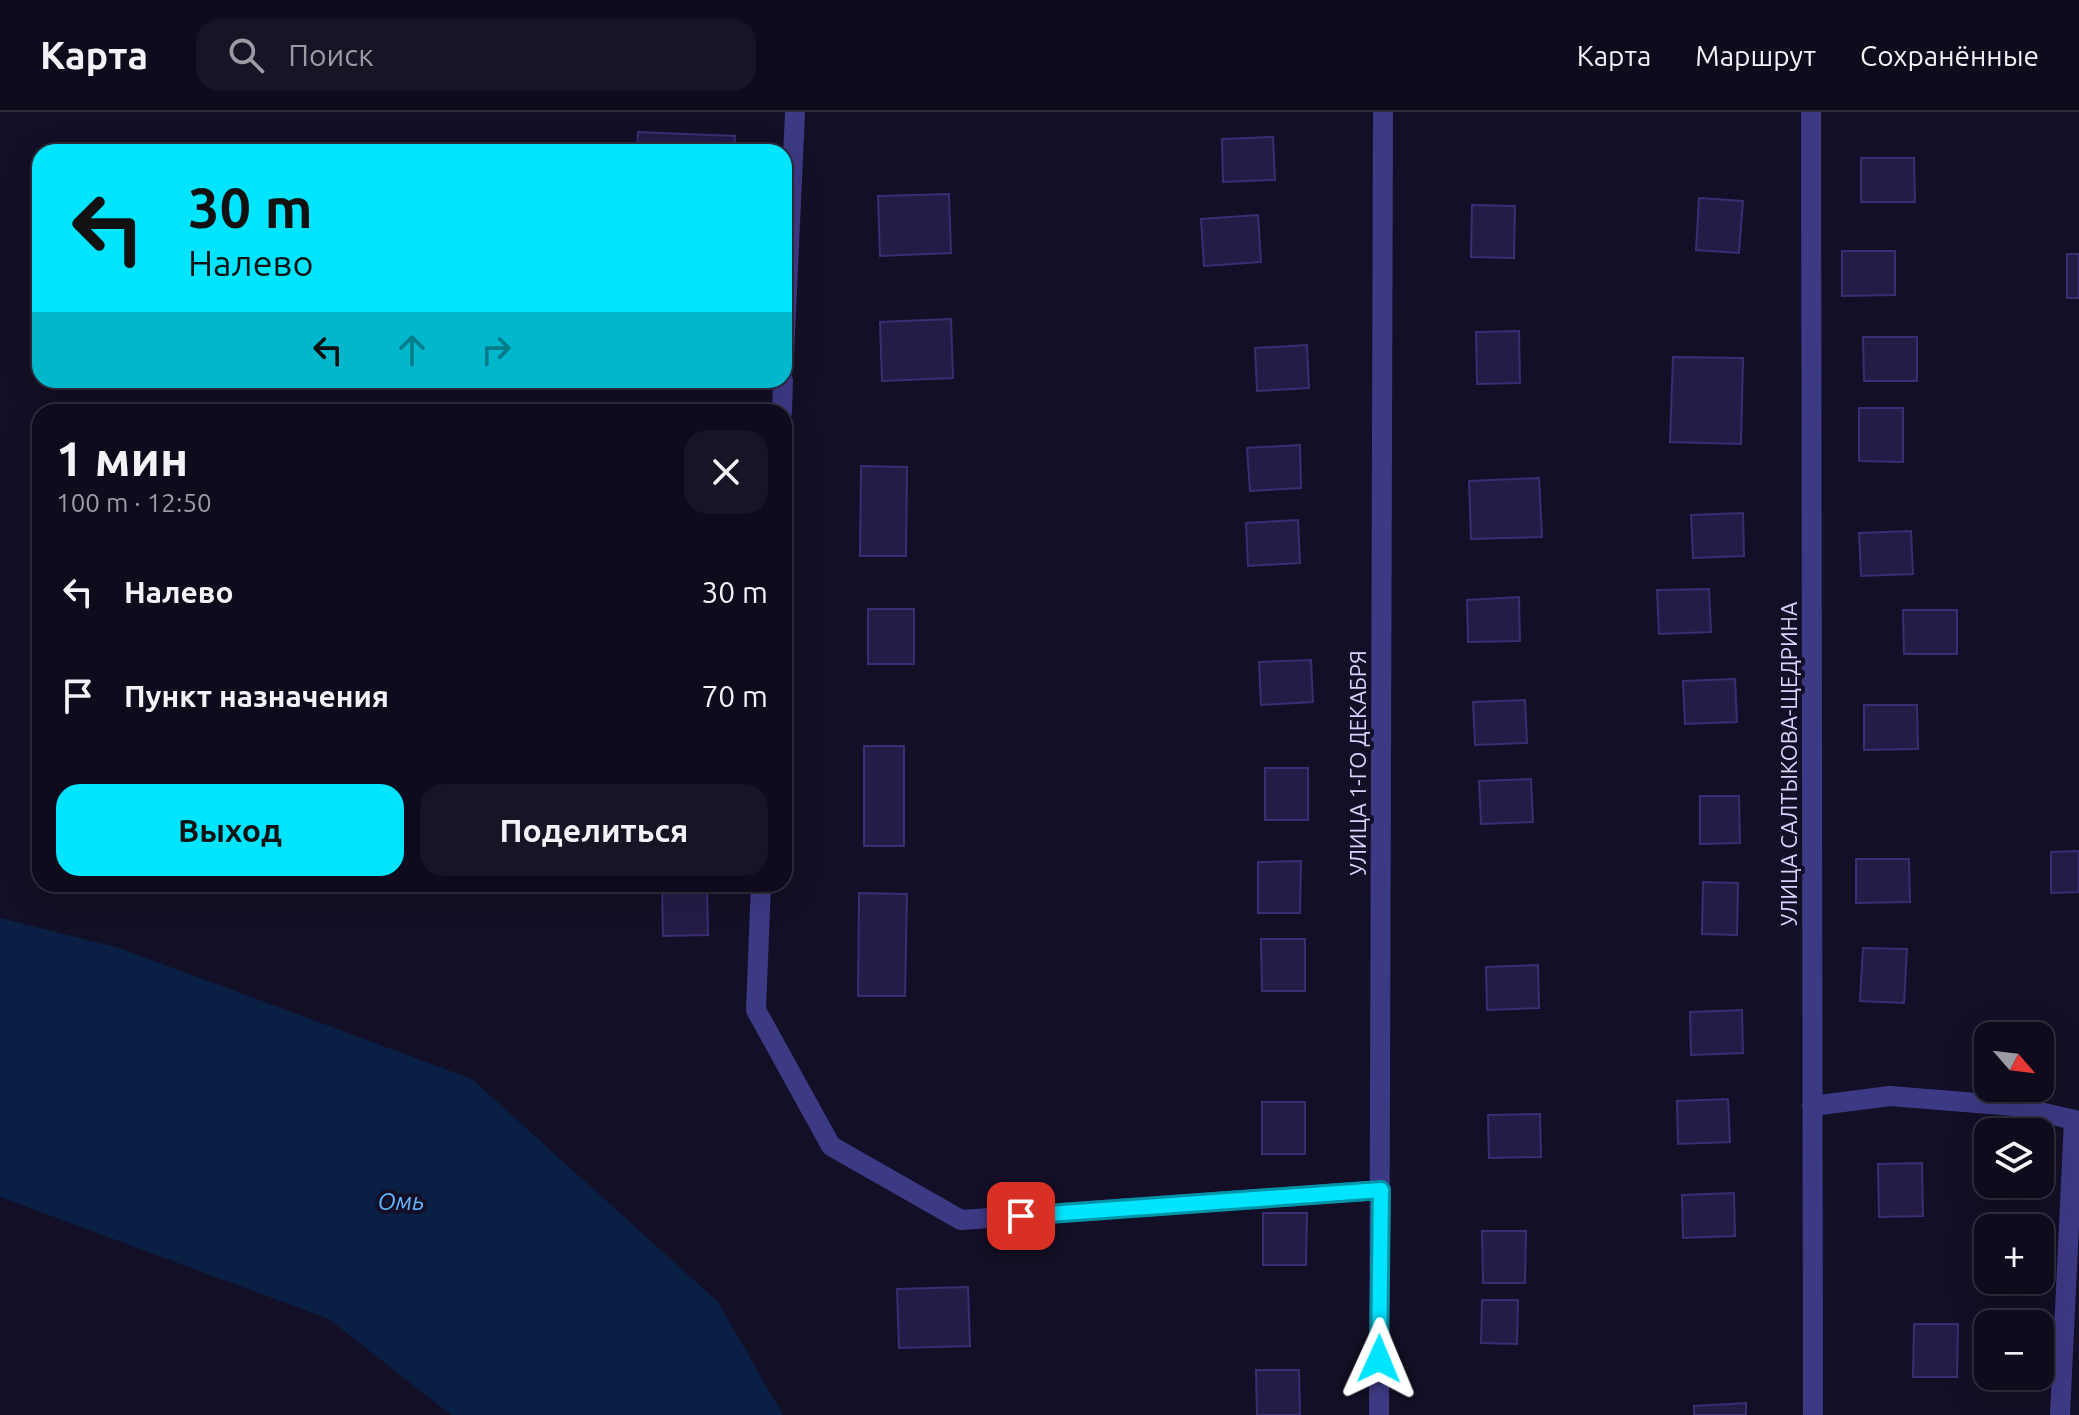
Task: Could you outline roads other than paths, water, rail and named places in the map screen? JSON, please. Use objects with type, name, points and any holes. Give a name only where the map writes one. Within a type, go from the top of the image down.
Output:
[{"type":"street","points":[[792,179],[795,112]]},
{"type":"street","name":"УЛИЦА 1-ГО ДЕКАБРЯ","points":[[1379,1415],[1383,112]]},
{"type":"street","name":"УЛИЦА САЛТЫКОВА-ЩЕДРИНА","points":[[1811,112],[1813,1415]]},
{"type":"street","points":[[761,892],[756,1010],[831,1146],[961,1220],[1381,1190]]},
{"type":"street","points":[[1812,1106],[1890,1096],[2014,1106],[2077,1120],[2060,1415]]},
{"type":"water","name":"Омь","points":[[0,918],[119,948],[472,1079],[718,1302],[783,1415],[451,1415],[329,1319],[0,1197]]}]
